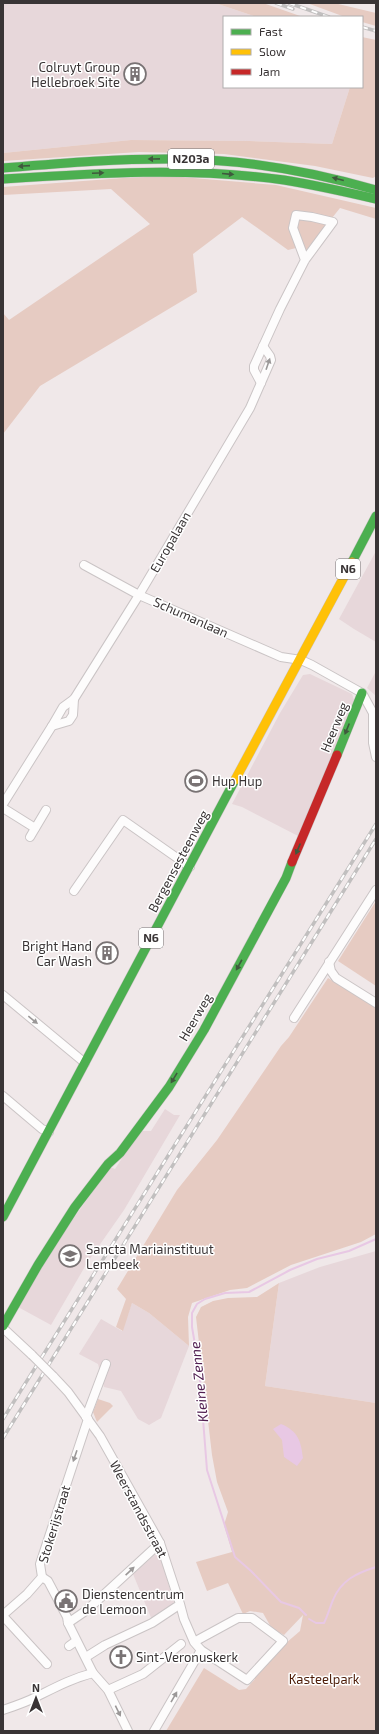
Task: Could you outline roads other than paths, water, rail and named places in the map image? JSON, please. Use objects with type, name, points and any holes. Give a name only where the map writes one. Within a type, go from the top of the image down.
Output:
[{"type":"main road","name":"N203a","points":[[3,168],[128,160],[208,160],[286,169],[329,177],[376,190]]},
{"type":"main road","name":"N203a","points":[[3,179],[130,172],[209,172],[313,185],[376,200]]},
{"type":"main road","name":"Bergensesteenweg","points":[[3,1217],[301,660],[376,516]]},
{"type":"main road","name":"Heerweg","points":[[3,1327],[38,1264],[75,1207],[108,1164],[120,1153],[169,1087],[204,1030],[286,878],[364,695]]},
{"type":"street","points":[[260,383],[254,370],[254,366],[263,346],[305,260],[333,222],[312,217],[296,216],[293,228],[305,260]]},
{"type":"street","name":"Europalaan","points":[[3,804],[63,707],[74,699],[139,595],[250,408],[271,360],[263,346]]},
{"type":"street","name":"Schumanlaan","points":[[84,565],[139,595],[281,657],[301,660],[312,665],[376,701]]},
{"type":"street","points":[[364,695],[373,713],[373,743],[376,757]]},
{"type":"street","name":"Europalaan","points":[[52,726],[69,722],[73,715],[74,699]]},
{"type":"street","points":[[3,808],[35,828]]},
{"type":"street","points":[[30,837],[46,810]]},
{"type":"street","points":[[74,892],[123,820],[190,866]]},
{"type":"street","points":[[294,1018],[376,890]]},
{"type":"street","points":[[329,962],[336,978],[376,1003]]},
{"type":"street","points":[[3,995],[85,1063]]},
{"type":"street","points":[[3,1096],[42,1129],[49,1132]]},
{"type":"street","name":"Weerstandsstraat","points":[[3,1327],[68,1392],[100,1436],[160,1543],[184,1619],[194,1642],[201,1650],[247,1680],[283,1641],[252,1618],[238,1618],[194,1642]]},
{"type":"street","points":[[87,1418],[106,1364]]},
{"type":"street","name":"Stokerijstraat","points":[[3,1615],[42,1577],[40,1564],[87,1418]]},
{"type":"street","points":[[68,1623],[87,1610],[160,1543]]},
{"type":"street","points":[[42,1577],[48,1582],[67,1617],[76,1641],[86,1657],[93,1674],[108,1690],[128,1731]]},
{"type":"street","points":[[86,1657],[105,1645],[152,1623],[176,1608]]},
{"type":"street","points":[[3,1615],[47,1664]]},
{"type":"street","points":[[69,1646],[76,1641]]},
{"type":"street","points":[[108,1690],[143,1674],[181,1644]]},
{"type":"street","points":[[154,1731],[201,1650]]},
{"type":"street","points":[[3,1710],[38,1697],[56,1685],[81,1676],[93,1674]]},
{"type":"waterway","name":"Kleine Zenne","points":[[306,1615],[299,1608],[281,1602],[235,1557],[207,1470],[199,1368],[192,1327],[192,1313],[197,1304],[205,1299],[225,1293],[249,1292],[290,1270],[317,1259],[349,1251],[376,1239]]},
{"type":"waterway","name":"Kleine Zenne","points":[[309,1619],[316,1623],[324,1623],[336,1593],[340,1587],[350,1578],[376,1567]]},
{"type":"railway","points":[[276,3],[293,9]]},
{"type":"railway","points":[[289,3],[326,16]]},
{"type":"railway","points":[[363,27],[376,31]]},
{"type":"railway","points":[[3,1419],[376,824]]},
{"type":"railway","points":[[3,1438],[376,839]]},
{"type":"place","name":"Colruyt Group Hellebroek Site","points":[[135,74]]},
{"type":"place","name":"Hup Hup","points":[[196,781]]},
{"type":"place","name":"Bright Hand Car Wash","points":[[107,953]]},
{"type":"place","name":"Sancta Mariainstituut Lembeek","points":[[70,1256]]},
{"type":"place","name":"Dienstencentrum de Lemoon","points":[[66,1601]]},
{"type":"place","name":"Sint-Veronuskerk","points":[[121,1657]]},
{"type":"park label","name":"Kasteelpark","points":[[324,1679]]}]
